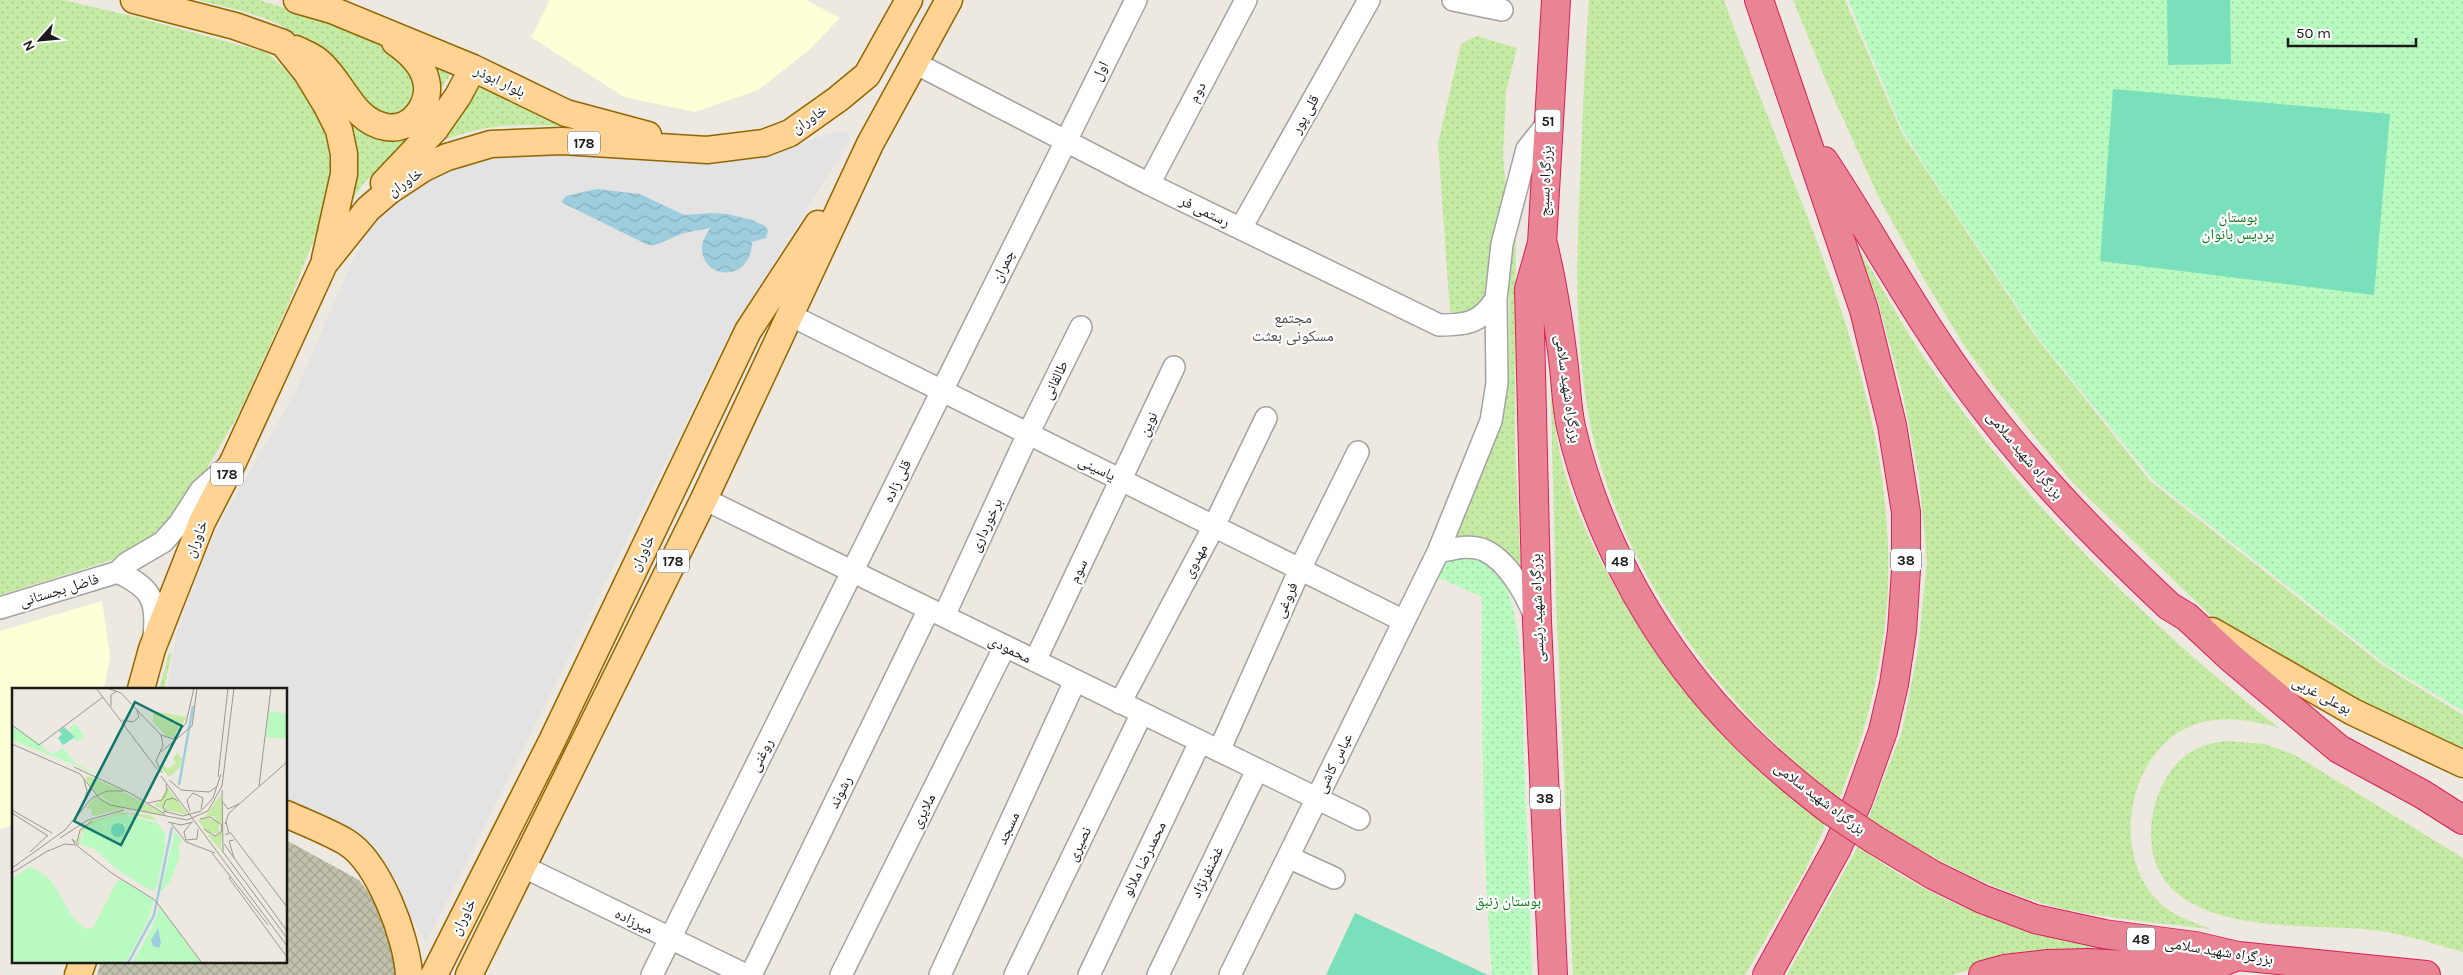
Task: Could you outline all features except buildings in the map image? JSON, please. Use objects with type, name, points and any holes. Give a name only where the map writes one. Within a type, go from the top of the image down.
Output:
[{"type":"highway","name":"بزرگراه بسیج","points":[[1542,243],[1547,124],[1556,0]]},
{"type":"highway","points":[[1759,0],[1804,131]]},
{"type":"highway","name":"بزرگراه شهید سلامی","points":[[1804,131],[1856,210],[1928,328],[1974,395],[2058,496],[2169,606],[2187,616],[2231,658],[2339,749],[2422,794],[2463,820]]},
{"type":"highway","name":"38","points":[[1767,975],[1837,848],[1858,801],[1883,731],[1894,684],[1902,631],[1906,570],[1906,512],[1892,425],[1864,310],[1804,131]]},
{"type":"highway","name":"بزرگراه شهید سلامی","points":[[1542,243],[1555,291],[1571,424],[1581,467],[1605,532],[1645,610],[1711,699],[1764,755],[1830,810],[1875,840],[1941,879],[1982,899],[2035,920],[2104,934],[2195,946],[2238,956],[2345,971],[2426,975]]},
{"type":"highway","name":"بزرگراه شهید رئیسی","points":[[1542,243],[1529,289],[1537,622],[1553,975]]},
{"type":"highway","points":[[1983,975],[2005,969],[2048,964],[2204,969],[2238,956]]},
{"type":"main road","points":[[134,0],[235,26],[283,44],[319,61],[355,108],[376,124],[389,128],[400,127],[412,120],[422,111],[426,98],[427,80],[416,60],[395,42],[332,10]]},
{"type":"main road","name":"بلوار ابوذر","points":[[297,0],[332,10],[473,68],[566,113],[707,150]]},
{"type":"main road","name":"خاوران","points":[[141,688],[152,649],[202,522],[234,460],[324,264],[354,225],[389,191],[424,168],[447,157],[491,144],[562,141],[707,150],[764,143],[790,133],[867,75],[910,0]]},
{"type":"main road","name":"خاوران","points":[[470,975],[704,499],[870,144],[913,62],[950,0]]},
{"type":"main road","points":[[283,44],[307,73],[327,106],[339,130],[344,154],[344,174],[332,221],[324,264]]},
{"type":"main road","points":[[354,225],[381,187],[435,129],[458,96],[473,68]]},
{"type":"main road","name":"خاوران","points":[[434,975],[552,741],[748,331],[870,144]]},
{"type":"main road","name":"بوعلی غربی","points":[[2187,616],[2320,694],[2463,764]]},
{"type":"main road","points":[[288,815],[347,842],[367,863],[391,910],[404,943],[409,975]]},
{"type":"main road","points":[[78,975],[83,962]]},
{"type":"street","name":"اول","points":[[1065,142],[1136,0]]},
{"type":"street","name":"دوم","points":[[1149,184],[1246,0]]},
{"type":"street","name":"قلی پور","points":[[1241,228],[1368,0]]},
{"type":"street","points":[[1453,0],[1502,10]]},
{"type":"street","name":"رستمی فر","points":[[913,62],[1065,142],[1439,325],[1472,322],[1486,314],[1496,299]]},
{"type":"street","name":"عباس کاشی","points":[[1230,975],[1438,552],[1490,421],[1497,383],[1496,299],[1502,244],[1527,149],[1547,124]]},
{"type":"street","name":"چمران","points":[[942,390],[1065,142]]},
{"type":"street","name":"یاسینی","points":[[790,315],[1404,621]]},
{"type":"street","name":"طالقانی","points":[[1028,434],[1081,327]]},
{"type":"street","name":"نوین","points":[[1122,480],[1174,367]]},
{"type":"street","name":"قلی زاده","points":[[853,572],[942,390]]},
{"type":"street","name":"مهدوی","points":[[1120,703],[1214,526],[1266,418]]},
{"type":"street","name":"برخورداری","points":[[936,613],[1028,434]]},
{"type":"street","name":"فروغی","points":[[1219,751],[1300,569],[1358,452]]},
{"type":"street","name":"فاضل بجستانی","points":[[0,608],[118,572],[127,564],[163,542],[179,524],[201,490],[234,460]]},
{"type":"street","name":"سوم","points":[[1035,661],[1122,480]]},
{"type":"street","name":"محمودی","points":[[704,499],[1359,819]]},
{"type":"street","points":[[1438,552],[1456,548],[1484,550],[1505,567],[1528,598],[1537,622]]},
{"type":"street","points":[[118,572],[143,585],[148,593],[156,622],[152,649]]},
{"type":"street","name":"روغنی","points":[[652,975],[853,572]]},
{"type":"street","name":"رشوند","points":[[751,975],[936,613]]},
{"type":"street","name":"ملایری","points":[[841,975],[1005,646]]},
{"type":"street","name":"مسجد","points":[[940,975],[1075,681]]},
{"type":"street","name":"نصیری","points":[[1015,975],[1142,714]]},
{"type":"street","name":"محمدرضا ملالو","points":[[1089,975],[1200,742]]},
{"type":"street","name":"غضنفرنژاد","points":[[1158,975],[1257,770]]},
{"type":"street","points":[[1288,857],[1334,878]]},
{"type":"street","name":"میرزاده","points":[[522,866],[746,975]]},
{"type":"shaded area","points":[[550,0],[806,0],[840,18],[808,51],[758,90],[695,112],[624,97],[531,37]]},
{"type":"shaded area","points":[[845,130],[851,138],[727,339],[426,943],[364,838],[288,801],[288,688],[167,688],[177,632],[205,555],[224,516],[296,391],[363,240],[383,214],[402,197],[428,181],[458,168],[493,157],[557,154],[717,165]]},
{"type":"shaded area","points":[[102,601],[110,656],[104,688],[12,688],[12,826],[0,829],[0,631]]},
{"type":"shaded area","points":[[288,841],[359,880],[378,905],[391,930],[398,975],[97,975],[101,962],[288,962]]},
{"type":"green space","points":[[0,0],[63,0],[136,17],[265,52],[291,75],[312,106],[327,140],[332,174],[329,201],[288,305],[239,413],[183,510],[163,534],[118,558],[0,595]]},
{"type":"green space","points":[[198,0],[259,0],[385,43],[418,75],[413,109],[380,118],[332,65],[306,41],[291,31],[257,16]]},
{"type":"green space","points":[[1589,0],[1724,0],[1833,286],[1856,359],[1874,432],[1885,507],[1888,584],[1881,655],[1874,692],[1853,762],[1839,800],[1796,763],[1754,722],[1715,677],[1680,630],[1649,580],[1623,527],[1603,473],[1589,417],[1580,353],[1578,321],[1578,224]]},
{"type":"green space","points":[[1793,0],[1845,0],[1902,133],[2033,333],[2150,481],[2384,666],[2463,715],[2463,756],[2326,691],[2268,645],[2214,619],[2071,481],[1995,388],[1964,345],[1925,281],[1880,200],[1826,81]]},
{"type":"green space","name":"بوستان پردیس بانوان","points":[[1848,0],[2463,0],[2463,711],[2388,666],[2153,480],[2037,336],[1932,177],[1903,131]]},
{"type":"green space","points":[[2167,0],[2230,0],[2231,64],[2168,65]]},
{"type":"green space","points":[[1477,36],[1517,48],[1506,92],[1503,157],[1506,186],[1491,292],[1480,308],[1468,312],[1450,312],[1438,143],[1461,44]]},
{"type":"green space","points":[[424,59],[452,72],[433,102]]},
{"type":"green space","points":[[473,83],[535,113],[607,132],[541,125],[501,126],[459,135],[437,143]]},
{"type":"green space","points":[[2113,89],[2390,114],[2374,295],[2100,261]]},
{"type":"green space","points":[[344,104],[417,127],[397,155],[371,176],[361,187],[343,216],[353,185],[357,160],[354,136]]},
{"type":"green space","points":[[1516,221],[1515,442],[1521,578],[1450,539],[1495,430],[1509,357],[1509,274]]},
{"type":"green space","points":[[1857,246],[1923,357],[1971,422],[2051,518],[2093,563],[2138,606],[2231,689],[2279,728],[2227,719],[2196,724],[2173,736],[2155,753],[2142,776],[2134,800],[2131,827],[2133,853],[2141,877],[2155,898],[2167,909],[2211,929],[2095,915],[2051,906],[1996,887],[1969,875],[1868,819],[1902,731],[1918,650],[1927,561],[1919,478],[1903,395],[1879,305]]},
{"type":"green space","points":[[1550,364],[1556,434],[1568,484],[1603,566],[1627,607],[1653,647],[1708,719],[1768,779],[1826,824],[1805,871],[1745,975],[1573,975],[1556,599]]},
{"type":"green space","name":"بوستان زنبق","points":[[1472,556],[1499,569],[1508,591],[1518,638],[1521,662],[1532,975],[1492,975],[1484,833],[1482,597],[1435,576],[1438,570],[1450,560]]},
{"type":"green space","points":[[169,653],[172,653],[164,688],[159,688]]},
{"type":"green space","points":[[2227,741],[2265,744],[2295,755],[2463,858],[2463,952],[2414,938],[2376,930],[2272,924],[2238,919],[2208,911],[2181,897],[2162,876],[2152,848],[2152,822],[2155,806],[2164,782],[2183,758],[2198,748]]},
{"type":"green space","points":[[1858,846],[1888,867],[1919,885],[1984,916],[2052,938],[2123,952],[1976,968],[1951,975],[1787,975]]},
{"type":"green space","points":[[1355,913],[1488,975],[1326,975]]},
{"type":"water","points":[[597,189],[640,194],[684,215],[727,214],[752,220],[765,226],[768,231],[766,238],[752,242],[749,256],[743,265],[735,271],[717,271],[709,266],[704,257],[702,246],[710,228],[684,233],[655,245],[648,245],[561,202],[566,196]]},
{"type":"district","name":"مجتمع مسکونی بعثت","points":[[1293,326]]}]
